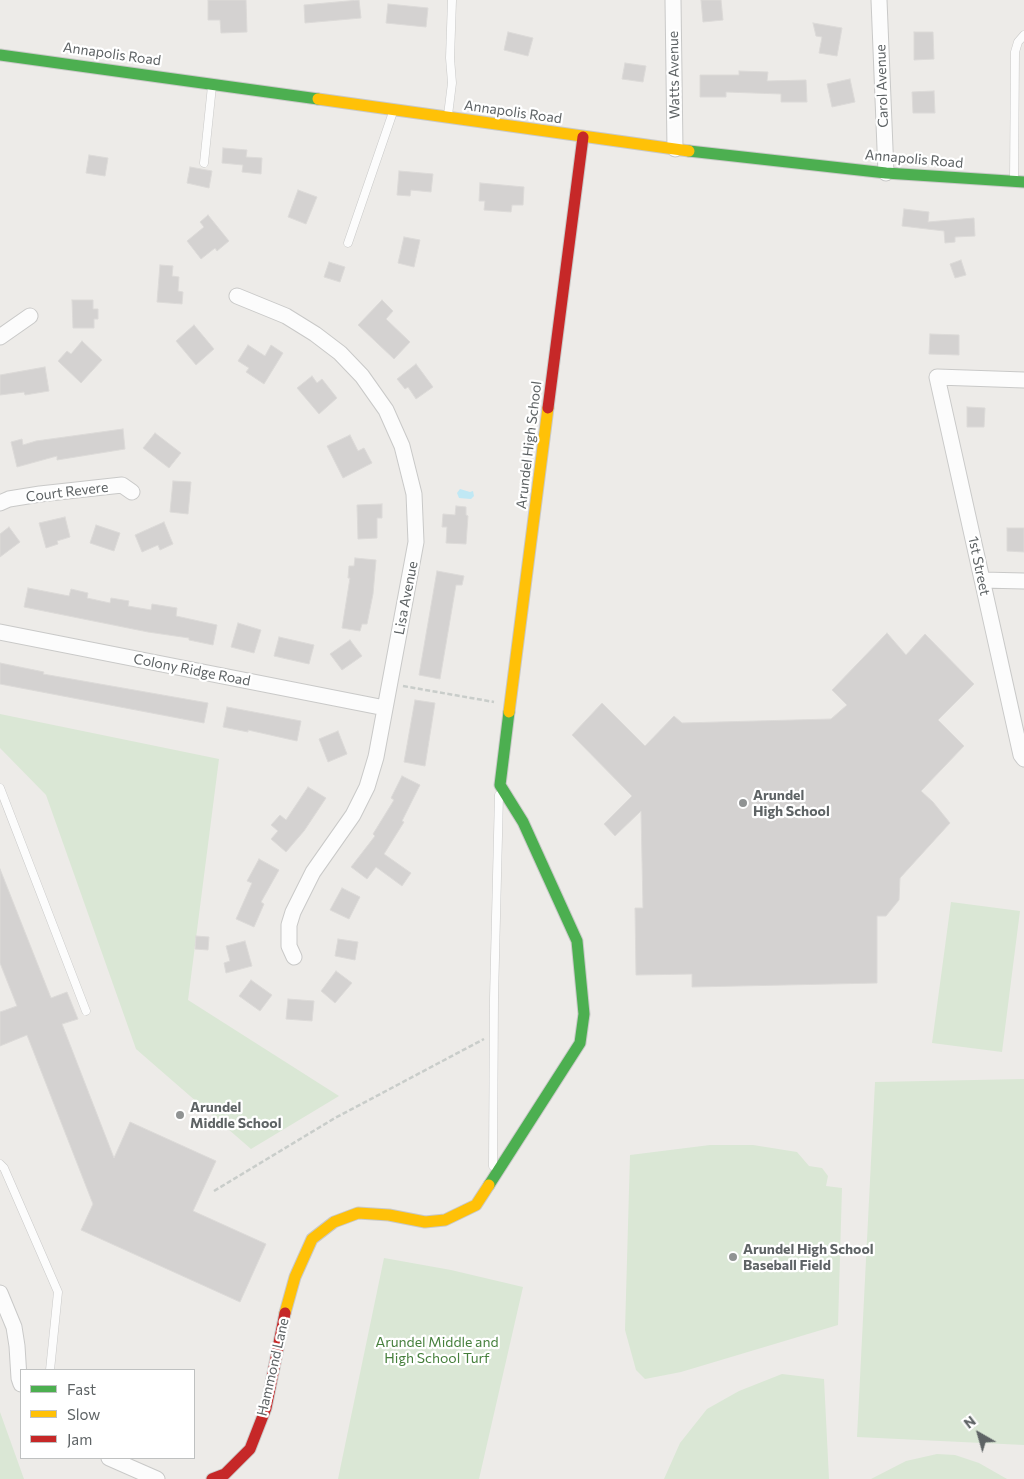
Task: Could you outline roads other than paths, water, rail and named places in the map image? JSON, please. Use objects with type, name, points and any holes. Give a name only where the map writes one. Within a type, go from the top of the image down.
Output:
[{"type":"street","name":"Watts Avenue","points":[[673,0],[675,149]]},
{"type":"street","name":"Carol Avenue","points":[[879,0],[886,173]]},
{"type":"street","name":"Annapolis Road","points":[[0,55],[675,149],[886,173],[1019,182]]},
{"type":"street","name":"Arundel High School","points":[[500,785],[583,137]]},
{"type":"street","name":"Lisa Avenue","points":[[237,296],[286,316],[315,334],[340,353],[362,376],[386,410],[402,446],[414,494],[416,542],[376,757],[367,787],[353,815],[313,872],[293,912],[289,925],[289,946],[294,957]]},
{"type":"street","points":[[0,337],[30,316]]},
{"type":"street","name":"1st Street","points":[[1022,757],[937,377],[1024,380]]},
{"type":"street","name":"Court Revere","points":[[0,503],[9,499],[40,494],[122,485],[132,492]]},
{"type":"street","points":[[982,580],[1024,581]]},
{"type":"street","name":"Colony Ridge Road","points":[[0,632],[385,708]]},
{"type":"street","points":[[493,1178],[580,1043],[584,1014],[578,941],[523,822],[500,785]]},
{"type":"street","name":"Hammond Lane","points":[[212,1479],[225,1474],[250,1449],[266,1408],[284,1317],[295,1277],[312,1239],[334,1222],[358,1213],[389,1215],[425,1222],[445,1220],[476,1205],[493,1178]]},
{"type":"street","points":[[0,1293],[14,1327],[20,1381]]},
{"type":"street","points":[[111,1459],[157,1479]]},
{"type":"lane","points":[[448,118],[452,83],[450,58],[452,0]]},
{"type":"lane","points":[[1019,182],[1015,52],[1018,42],[1024,35]]},
{"type":"lane","points":[[204,163],[213,84]]},
{"type":"lane","points":[[348,243],[394,110]]},
{"type":"lane","name":"Arundel High School","points":[[493,1178],[494,1034],[500,785]]},
{"type":"lane","points":[[0,788],[86,1011]]},
{"type":"lane","points":[[0,1164],[4,1168],[58,1292],[50,1369]]},
{"type":"water","points":[[460,489],[473,491],[474,496],[471,499],[459,498],[457,493]]},
{"type":"place","name":"Arundel High School","points":[[743,803]]},
{"type":"place","name":"Arundel Middle School","points":[[180,1115]]},
{"type":"place","name":"Arundel High School Baseball Field","points":[[733,1257]]},
{"type":"park label","name":"Arundel Middle and High School Turf","points":[[437,1350]]}]
